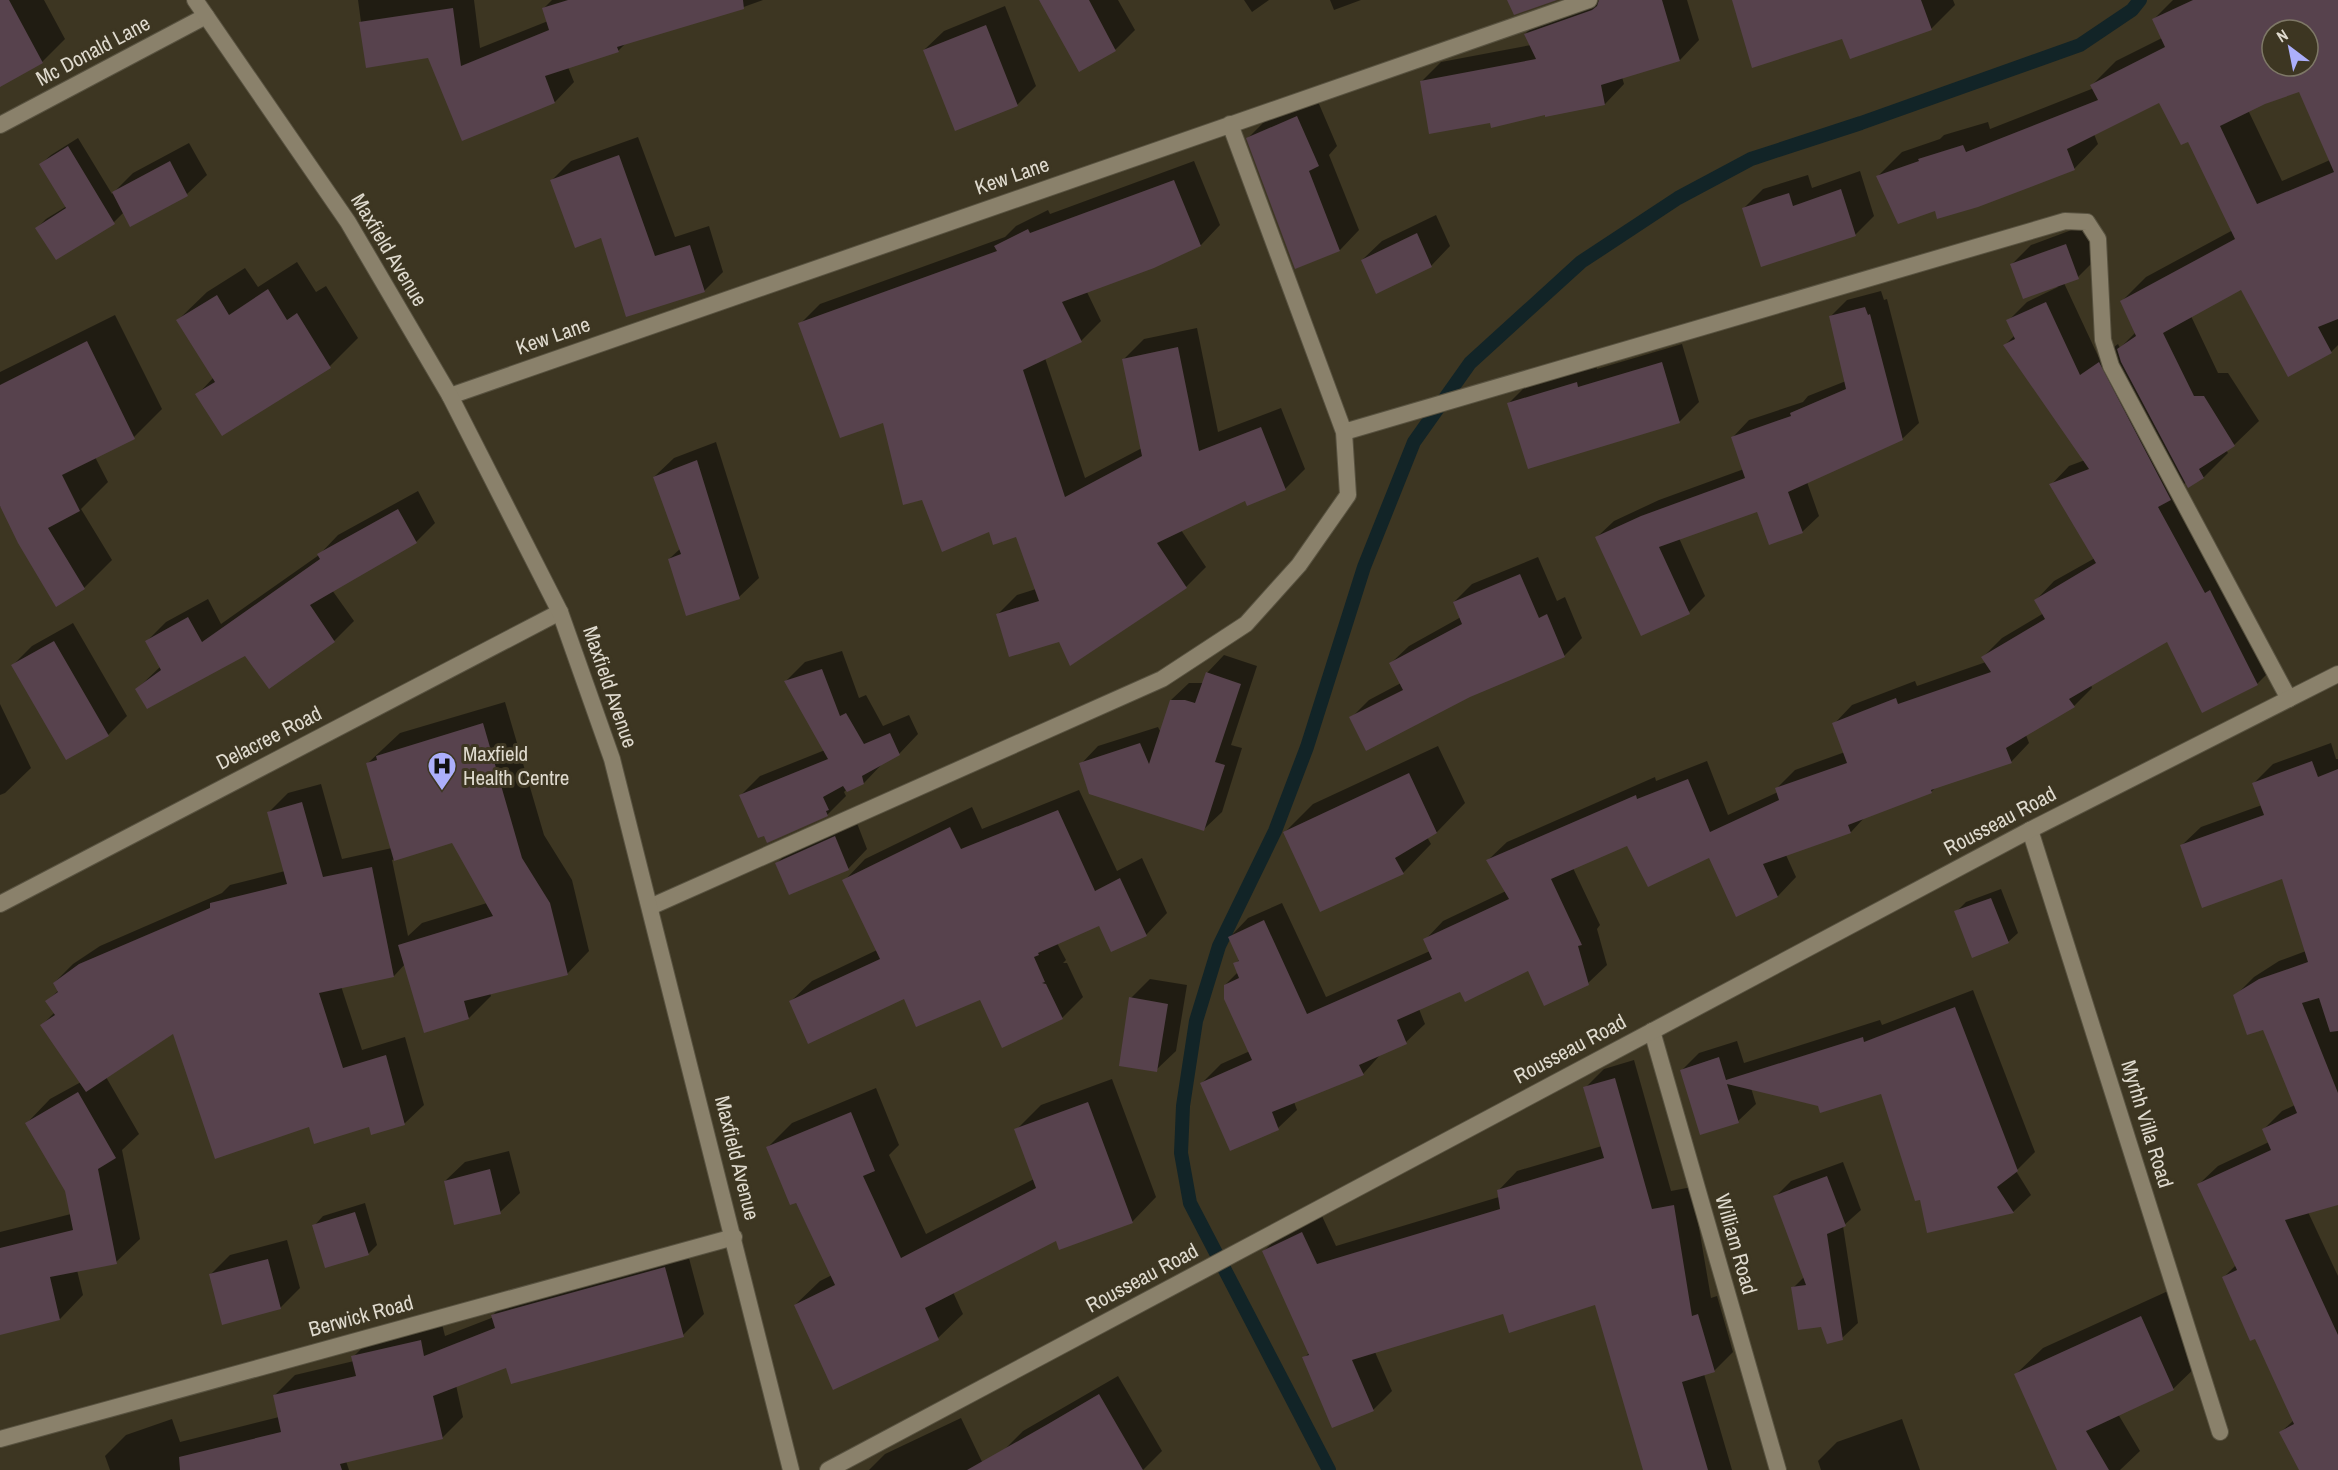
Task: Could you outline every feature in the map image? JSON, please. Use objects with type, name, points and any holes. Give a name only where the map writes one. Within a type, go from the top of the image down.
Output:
[{"type":"street","name":"Maxfield Avenue","points":[[195,0],[348,222],[450,396],[560,612],[612,759],[734,1237],[790,1470]]},
{"type":"street","name":"Kew Lane","points":[[450,396],[1589,0]]},
{"type":"street","name":"Mc Donald Lane","points":[[0,125],[206,16]]},
{"type":"street","points":[[650,907],[1162,679],[1246,624],[1299,565],[1348,495],[1344,432],[1230,124]]},
{"type":"street","points":[[1344,432],[2065,221],[2087,222],[2098,239],[2103,340],[2111,366],[2289,699]]},
{"type":"street","name":"Delacree Road","points":[[0,904],[560,612]]},
{"type":"street","name":"Rousseau Road","points":[[828,1470],[2031,830],[2338,674]]},
{"type":"street","name":"Myrhh Villa Road","points":[[2031,830],[2220,1432]]},
{"type":"street","name":"William Road","points":[[1652,1031],[1778,1470]]},
{"type":"street","name":"Berwick Road","points":[[0,1439],[734,1237]]},
{"type":"building","points":[[0,0],[9,0],[43,63],[0,87]]},
{"type":"building","points":[[568,0],[743,0],[744,9],[617,47],[619,52],[545,76],[555,103],[462,141],[428,58],[366,68],[359,22],[453,8],[461,66],[549,30],[542,8]]},
{"type":"building","points":[[1039,0],[1089,0],[1116,51],[1079,72]]},
{"type":"building","points":[[1507,0],[1557,0],[1514,15]]},
{"type":"building","points":[[1599,0],[1662,0],[1680,61],[1601,85],[1605,105],[1545,117],[1545,115],[1491,128],[1490,123],[1429,134],[1420,81],[1536,59],[1524,34],[1592,10],[1597,6]]},
{"type":"building","points":[[1732,0],[1921,0],[1932,30],[1850,59],[1842,39],[1752,68]]},
{"type":"building","points":[[2193,0],[2338,0],[2338,319],[2318,327],[2332,353],[2288,377],[2241,290],[2163,333],[2194,396],[2204,396],[2235,446],[2199,469],[2204,478],[2188,488],[2121,362],[2117,349],[2136,336],[2120,301],[2235,239],[2188,142],[2181,145],[2159,103],[2067,149],[2075,170],[1978,207],[1937,219],[1935,211],[1898,224],[1876,176],[1919,161],[1918,159],[1963,145],[1966,152],[2098,100],[2090,85],[2165,47],[2152,19]],"holes":[[[2299,92],[2334,172],[2257,204],[2220,126],[2265,104]]]},
{"type":"building","points":[[986,25],[1018,106],[955,131],[923,50]]},
{"type":"building","points":[[1297,116],[1319,166],[1309,171],[1340,251],[1295,269],[1246,138]]},
{"type":"building","points":[[68,146],[115,224],[56,260],[35,228],[66,208],[39,164]]},
{"type":"building","points":[[619,155],[655,256],[690,245],[705,292],[626,317],[601,238],[575,248],[550,180]]},
{"type":"building","points":[[170,161],[188,196],[130,227],[112,192]]},
{"type":"building","points":[[1174,180],[1201,246],[1154,268],[1062,302],[1082,342],[1023,370],[1065,497],[1142,456],[1122,359],[1178,347],[1199,451],[1261,427],[1286,490],[1247,506],[1245,501],[1157,543],[1187,588],[1070,666],[1059,642],[1009,657],[996,614],[1039,601],[1016,537],[993,545],[989,532],[942,552],[922,500],[903,505],[883,423],[840,438],[798,323],[997,251],[994,246],[1028,229],[1030,233]]},
{"type":"building","points":[[1841,189],[1856,236],[1761,267],[1742,208],[1789,193],[1793,206]]},
{"type":"building","points":[[1417,233],[1432,267],[1376,294],[1361,260]]},
{"type":"building","points":[[2066,244],[2079,279],[2023,299],[2010,264]]},
{"type":"building","points":[[268,289],[287,320],[297,313],[331,368],[222,436],[195,394],[215,382],[176,320],[217,295],[229,315]]},
{"type":"building","points":[[2046,302],[2080,375],[2099,362],[2171,500],[2158,507],[2205,593],[2210,590],[2258,685],[2202,713],[2167,642],[2069,699],[2075,707],[2006,748],[2012,763],[1931,790],[1932,793],[1848,825],[1851,833],[1763,864],[1778,897],[1736,917],[1709,858],[1648,887],[1627,846],[1551,879],[1582,945],[1578,946],[1589,985],[1544,1006],[1528,971],[1465,1002],[1460,992],[1397,1020],[1407,1044],[1359,1065],[1364,1075],[1272,1112],[1279,1130],[1230,1151],[1200,1083],[1252,1060],[1224,999],[1224,985],[1239,978],[1233,963],[1239,961],[1228,937],[1264,920],[1307,1014],[1432,959],[1423,939],[1509,899],[1486,860],[1636,795],[1637,799],[1688,779],[1710,832],[1779,800],[1775,788],[1847,763],[1832,723],[1896,698],[1898,704],[1991,672],[1981,657],[2045,619],[2034,600],[2096,563],[2049,484],[2089,469],[2003,345],[2015,339],[2006,320]]},
{"type":"building","points":[[1865,307],[1868,315],[1870,314],[1903,440],[1788,492],[1803,533],[1769,545],[1757,512],[1659,547],[1690,614],[1641,636],[1595,537],[1641,516],[1745,478],[1731,437],[1791,416],[1790,413],[1846,389],[1829,316]]},
{"type":"building","points":[[87,341],[135,439],[62,475],[80,511],[48,528],[85,589],[56,607],[18,543],[0,506],[0,385]]},
{"type":"building","points":[[1662,362],[1680,423],[1528,469],[1507,403],[1577,382],[1578,387]]},
{"type":"building","points":[[697,460],[740,599],[686,616],[668,559],[681,554],[653,477]]},
{"type":"building","points":[[398,509],[417,543],[310,605],[335,642],[269,689],[245,656],[147,709],[135,689],[161,670],[145,641],[188,617],[202,642],[320,559],[317,554]]},
{"type":"building","points":[[1520,574],[1539,618],[1547,614],[1565,657],[1470,697],[1366,751],[1349,717],[1403,690],[1389,663],[1462,624],[1453,602]]},
{"type":"building","points":[[54,641],[109,736],[66,760],[11,665]]},
{"type":"building","points":[[822,669],[840,716],[846,713],[864,744],[890,733],[900,755],[862,776],[864,784],[847,792],[843,786],[823,797],[829,810],[826,811],[828,816],[767,843],[764,836],[758,838],[739,795],[828,759],[784,681]]},
{"type":"building","points":[[1206,672],[1241,684],[1215,762],[1225,765],[1204,831],[1089,794],[1079,763],[1140,743],[1149,764],[1170,700],[1195,703]]},
{"type":"building","points":[[483,723],[522,858],[550,903],[568,975],[464,1001],[469,1019],[424,1033],[398,945],[493,916],[452,843],[394,861],[366,763],[377,760],[376,756]]},
{"type":"building","points":[[2312,761],[2318,777],[2338,769],[2338,1031],[2330,1032],[2319,998],[2302,1003],[2338,1093],[2338,1205],[2285,1220],[2338,1335],[2338,1470],[2299,1470],[2279,1432],[2294,1424],[2255,1339],[2250,1341],[2222,1277],[2237,1270],[2197,1184],[2271,1150],[2262,1129],[2297,1113],[2263,1030],[2247,1035],[2233,995],[2259,979],[2308,962],[2282,879],[2202,908],[2180,845],[2264,815],[2252,783]]},
{"type":"building","points":[[1409,773],[1437,833],[1395,858],[1404,874],[1320,912],[1283,832]]},
{"type":"building","points":[[302,802],[323,877],[372,867],[394,977],[319,993],[343,1068],[386,1055],[405,1125],[371,1135],[369,1127],[314,1144],[309,1127],[215,1159],[173,1034],[86,1092],[40,1025],[55,1015],[45,1001],[58,992],[53,983],[79,964],[210,908],[210,903],[287,884],[267,812]]},
{"type":"building","points":[[1058,810],[1095,891],[1120,878],[1147,936],[1111,952],[1099,926],[1038,953],[1039,955],[1034,957],[1045,982],[1042,983],[1046,984],[1063,1019],[1002,1048],[980,1000],[916,1027],[904,999],[808,1044],[789,1001],[880,959],[842,880],[950,827],[961,849]]},
{"type":"building","points":[[835,836],[849,870],[789,895],[775,863]]},
{"type":"building","points":[[1991,898],[2009,943],[1972,958],[1954,911]]},
{"type":"building","points":[[1129,997],[1168,1004],[1157,1072],[1119,1066]]},
{"type":"building","points":[[1955,1007],[2018,1171],[1997,1187],[2014,1213],[1927,1233],[1920,1200],[1915,1201],[1881,1094],[1820,1113],[1818,1106],[1727,1084],[1739,1123],[1700,1135],[1680,1070],[1719,1057],[1726,1080],[1863,1037],[1864,1042]]},
{"type":"building","points":[[1615,1078],[1652,1209],[1674,1205],[1692,1316],[1698,1314],[1715,1372],[1682,1382],[1708,1470],[1643,1470],[1595,1305],[1509,1333],[1503,1314],[1352,1360],[1374,1411],[1332,1428],[1302,1357],[1309,1355],[1262,1251],[1302,1232],[1317,1264],[1500,1209],[1497,1190],[1604,1158],[1583,1087]]},
{"type":"building","points":[[78,1092],[116,1158],[98,1169],[117,1264],[50,1277],[60,1320],[0,1335],[0,1248],[73,1230],[65,1191],[25,1123]]},
{"type":"building","points":[[1088,1102],[1133,1223],[1059,1250],[1056,1241],[925,1308],[939,1340],[833,1390],[794,1305],[835,1285],[796,1203],[790,1205],[766,1147],[851,1112],[875,1171],[863,1176],[901,1258],[1036,1188],[1014,1129]]},
{"type":"building","points":[[490,1169],[501,1214],[454,1225],[444,1181]]},
{"type":"building","points":[[1827,1176],[1846,1226],[1827,1234],[1843,1340],[1827,1344],[1821,1327],[1798,1330],[1791,1287],[1806,1285],[1773,1196]]},
{"type":"building","points":[[355,1212],[369,1255],[325,1268],[312,1225]]},
{"type":"building","points":[[268,1259],[281,1309],[222,1325],[209,1274]]},
{"type":"building","points":[[665,1267],[684,1337],[511,1384],[506,1368],[433,1396],[443,1439],[340,1464],[342,1470],[180,1470],[179,1457],[281,1432],[273,1395],[356,1376],[351,1356],[421,1340],[424,1356],[495,1328],[491,1315]]},
{"type":"building","points":[[2141,1316],[2174,1390],[2086,1431],[2109,1470],[2057,1470],[2014,1374]]},
{"type":"building","points":[[1099,1394],[1143,1470],[967,1470],[1048,1424]]},
{"type":"waterway","points":[[1329,1470],[1190,1203],[1181,1153],[1183,1106],[1196,1021],[1219,946],[1275,831],[1307,747],[1364,567],[1414,442],[1470,363],[1581,262],[1678,198],[1751,159],[1861,123],[2080,45],[2132,10],[2140,0]]},
{"type":"place","name":"Maxfield Health Centre","points":[[442,792]]}]
